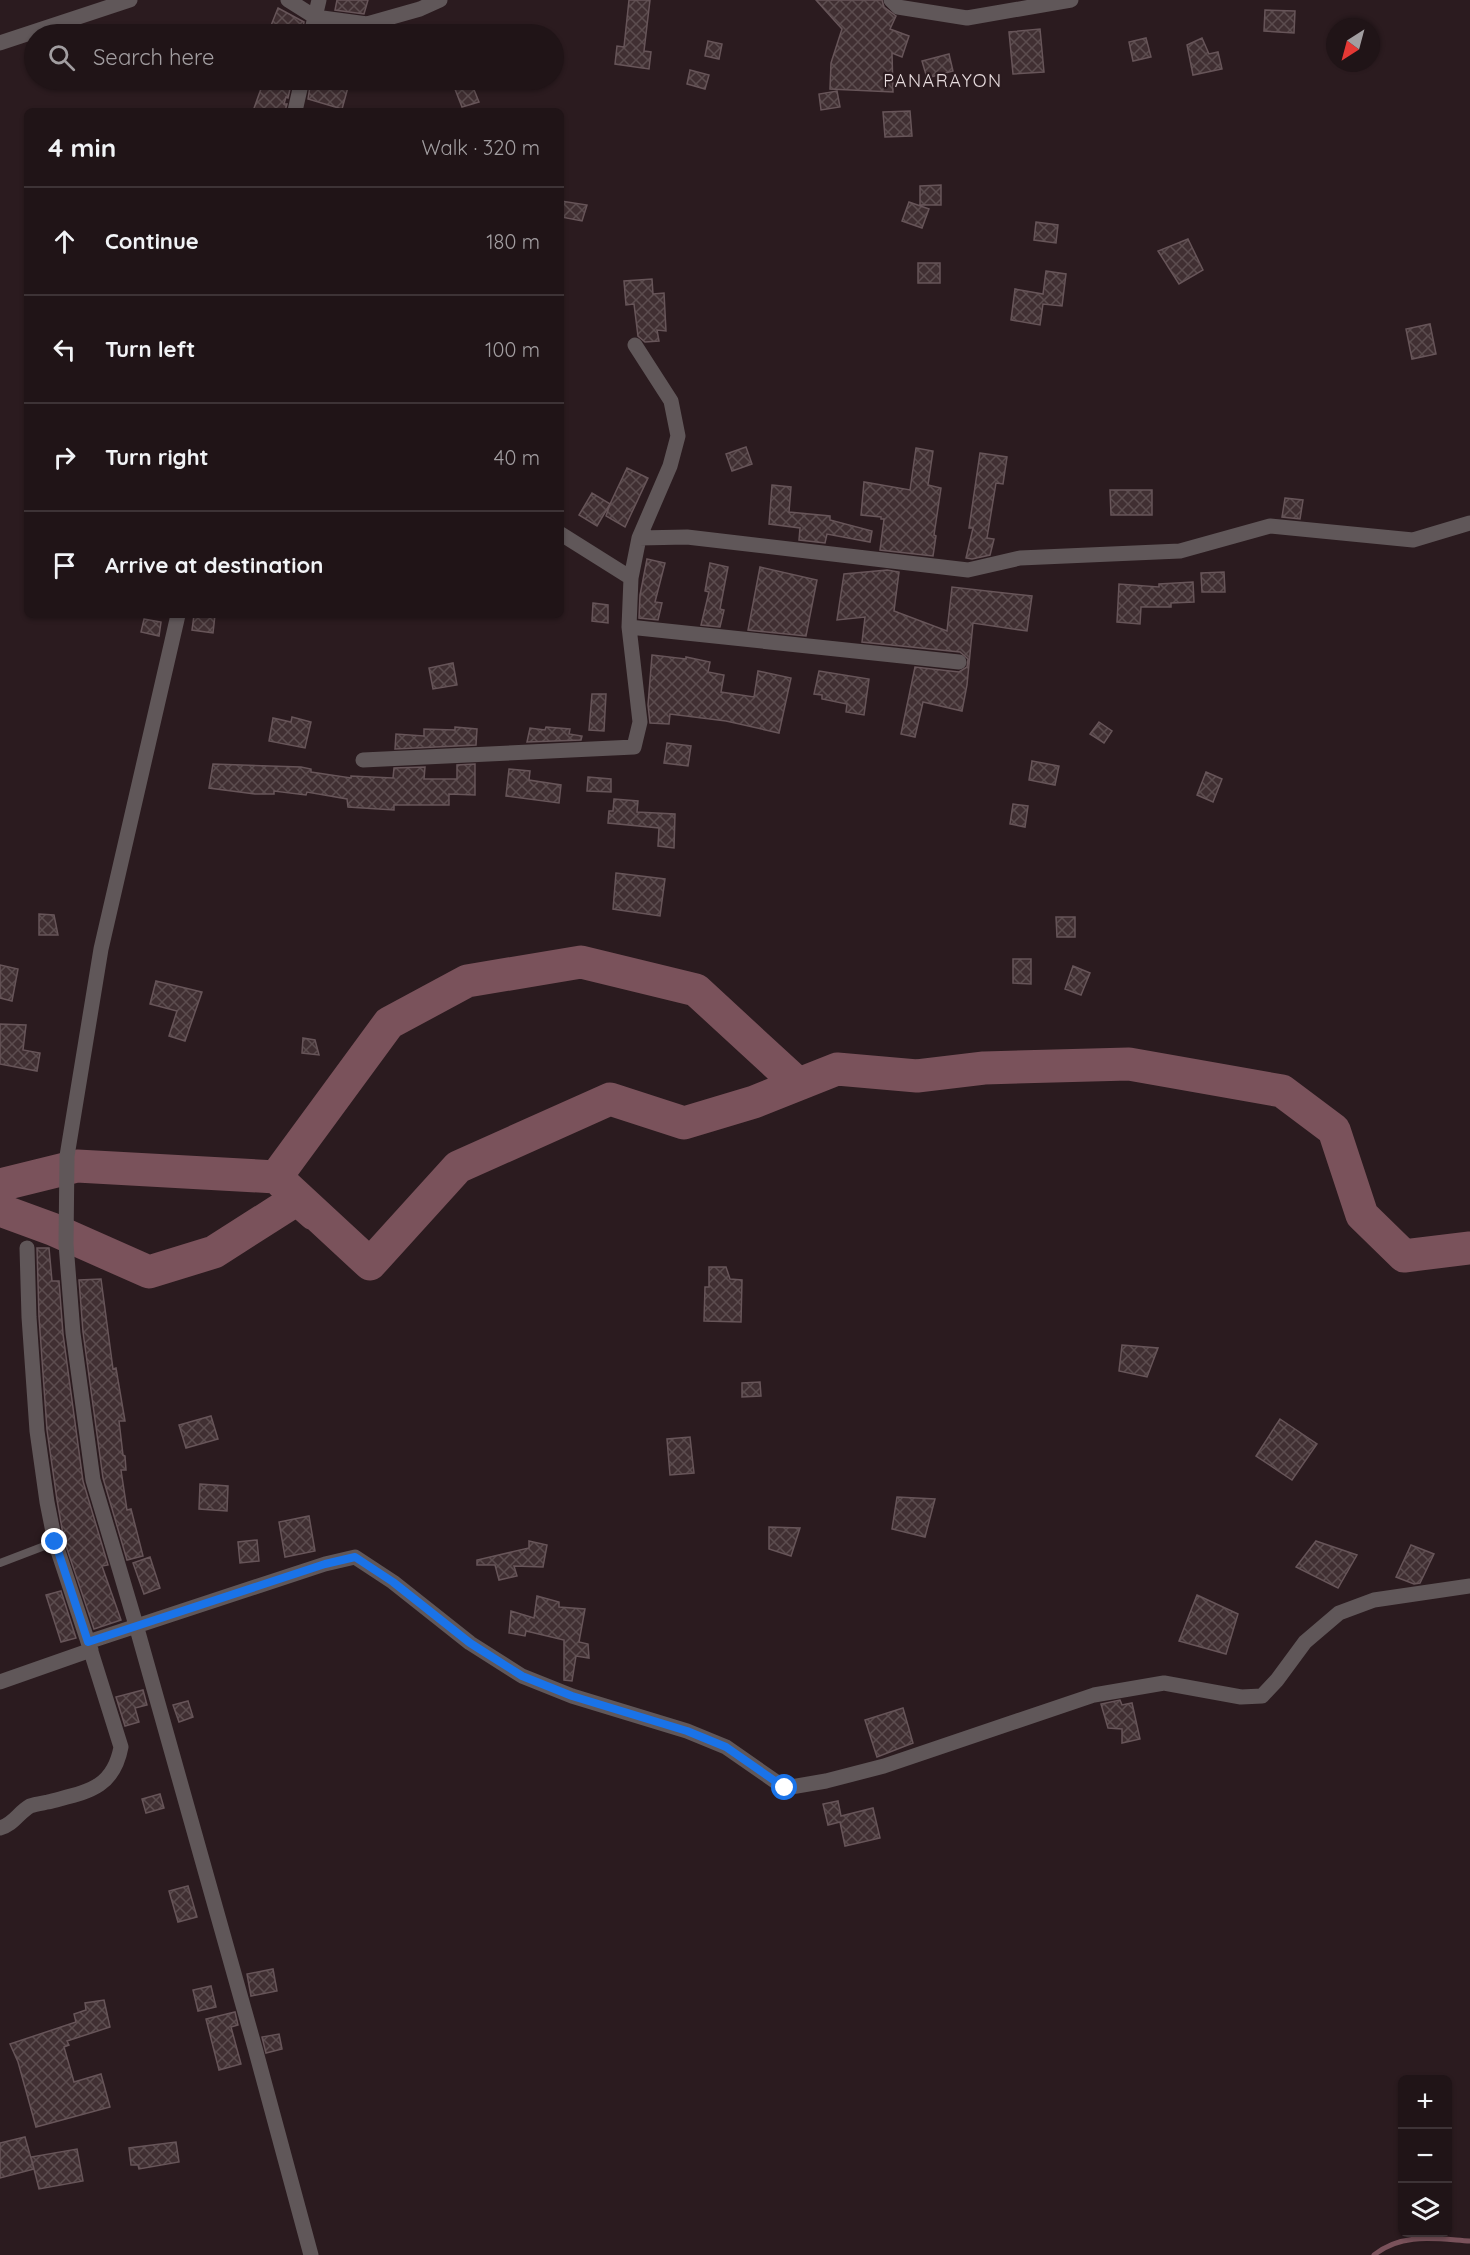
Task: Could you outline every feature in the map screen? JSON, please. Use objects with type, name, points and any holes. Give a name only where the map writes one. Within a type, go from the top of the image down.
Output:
[{"type":"street","points":[[59,24],[130,0]]},
{"type":"street","points":[[288,0],[315,17],[368,24],[420,9],[440,0]]},
{"type":"street","points":[[313,24],[319,0]]},
{"type":"street","points":[[891,0],[898,7],[967,18],[1071,0]]},
{"type":"street","points":[[0,44],[24,36]]},
{"type":"street","points":[[296,108],[300,90]]},
{"type":"street","points":[[363,760],[634,747],[640,722],[629,627],[631,578],[639,538],[670,466],[678,436],[671,402],[635,345]]},
{"type":"street","points":[[639,538],[687,537],[968,570],[1020,558],[1180,551],[1270,526],[1413,540],[1470,523]]},
{"type":"street","points":[[564,536],[631,578]]},
{"type":"street","points":[[177,618],[101,949],[67,1156],[66,1244],[73,1333],[93,1480],[255,2048],[310,2255]]},
{"type":"street","points":[[629,627],[959,662]]},
{"type":"street","points":[[0,1828],[10,1824],[30,1806],[90,1791],[106,1780],[118,1763],[121,1748],[55,1542],[37,1431],[27,1248]]},
{"type":"street","points":[[0,1682],[136,1625],[325,1564],[355,1557],[393,1582],[470,1643],[522,1676],[572,1696],[687,1731],[726,1747],[785,1788],[826,1781],[884,1766],[1094,1695],[1164,1683],[1241,1697],[1262,1696],[1305,1642],[1339,1613],[1374,1600],[1470,1586]]},
{"type":"lane","points":[[0,1563],[55,1542]]},
{"type":"building","points":[[337,0],[368,0],[364,14],[335,10]]},
{"type":"building","points":[[629,0],[650,0],[644,51],[651,52],[649,69],[615,64],[617,46],[624,47]]},
{"type":"building","points":[[816,0],[882,0],[884,7],[896,16],[890,29],[909,36],[902,57],[892,53],[893,92],[830,89],[831,63],[842,29]]},
{"type":"building","points":[[278,8],[304,22],[304,24],[272,24]]},
{"type":"building","points":[[1265,10],[1295,11],[1294,33],[1264,31]]},
{"type":"building","points":[[1040,29],[1044,72],[1013,74],[1009,32]]},
{"type":"building","points":[[1146,38],[1151,57],[1133,61],[1129,42]]},
{"type":"building","points":[[1202,38],[1209,54],[1218,52],[1222,69],[1193,75],[1187,45]]},
{"type":"building","points":[[708,41],[722,44],[719,59],[705,56]]},
{"type":"building","points":[[949,54],[953,71],[927,78],[922,61]]},
{"type":"building","points":[[690,70],[709,75],[705,89],[687,84]]},
{"type":"building","points":[[261,90],[290,90],[284,104],[287,104],[286,108],[254,108]]},
{"type":"building","points":[[309,90],[347,90],[342,108],[308,99]]},
{"type":"building","points":[[455,90],[474,90],[479,102],[462,107]]},
{"type":"building","points":[[837,91],[840,107],[821,110],[819,94]]},
{"type":"building","points":[[910,111],[912,136],[885,137],[883,112]]},
{"type":"building","points":[[941,185],[941,205],[920,205],[920,186]]},
{"type":"building","points":[[564,201],[587,205],[582,221],[564,218]]},
{"type":"building","points":[[909,202],[929,209],[922,228],[902,221]]},
{"type":"building","points":[[1036,222],[1058,225],[1056,243],[1034,240]]},
{"type":"building","points":[[1188,239],[1203,270],[1179,284],[1158,251]]},
{"type":"building","points":[[918,263],[940,263],[940,283],[918,283]]},
{"type":"building","points":[[1046,271],[1066,274],[1062,306],[1043,304],[1040,325],[1011,320],[1015,289],[1043,294]]},
{"type":"building","points":[[652,279],[653,294],[664,293],[666,331],[657,330],[659,341],[645,342],[638,336],[634,304],[626,305],[624,281]]},
{"type":"building","points":[[1430,324],[1436,354],[1412,359],[1406,329]]},
{"type":"building","points":[[746,447],[752,464],[732,471],[726,454]]},
{"type":"building","points":[[916,448],[933,451],[928,485],[941,488],[933,556],[880,550],[884,519],[861,515],[864,482],[910,490]]},
{"type":"building","points":[[980,453],[1007,457],[1003,484],[996,483],[987,538],[994,539],[990,555],[972,559],[966,558],[973,528],[969,528]]},
{"type":"building","points":[[627,468],[648,478],[625,527],[606,516]]},
{"type":"building","points":[[772,485],[791,487],[789,512],[830,516],[830,520],[872,531],[870,542],[827,534],[825,543],[799,540],[800,528],[769,524]]},
{"type":"building","points":[[1110,490],[1152,490],[1152,515],[1111,515]]},
{"type":"building","points":[[592,493],[610,504],[597,526],[579,515]]},
{"type":"building","points":[[1285,498],[1303,500],[1300,519],[1282,517]]},
{"type":"building","points":[[647,559],[665,563],[655,602],[662,603],[658,620],[639,618],[640,595]]},
{"type":"building","points":[[710,563],[728,567],[720,609],[724,610],[720,627],[701,625],[709,592],[705,591]]},
{"type":"building","points":[[760,567],[817,580],[806,636],[748,630]]},
{"type":"building","points":[[887,570],[899,572],[894,611],[947,631],[952,587],[1032,596],[1027,631],[973,623],[962,711],[923,702],[915,737],[901,734],[915,667],[959,672],[967,667],[968,659],[960,652],[862,642],[865,617],[837,620],[844,574]]},
{"type":"building","points":[[1224,572],[1225,592],[1202,592],[1201,573]]},
{"type":"building","points":[[1193,582],[1194,602],[1171,603],[1171,607],[1141,607],[1140,624],[1117,622],[1119,584],[1159,587],[1159,584]]},
{"type":"building","points":[[593,603],[608,605],[608,623],[592,621]]},
{"type":"building","points":[[194,618],[215,618],[213,633],[192,630]]},
{"type":"building","points":[[144,619],[161,622],[159,636],[141,632]]},
{"type":"building","points":[[652,655],[686,659],[686,657],[710,662],[708,672],[724,675],[721,692],[754,697],[758,671],[791,678],[779,733],[726,721],[670,714],[669,724],[650,723],[648,705]]},
{"type":"building","points":[[453,663],[457,685],[433,689],[429,668]]},
{"type":"building","points":[[819,671],[869,679],[864,715],[846,712],[847,704],[822,699],[822,695],[814,694]]},
{"type":"building","points":[[592,694],[606,694],[604,731],[589,730]]},
{"type":"building","points":[[292,717],[311,722],[305,748],[269,741],[273,718],[291,722]]},
{"type":"building","points":[[1099,722],[1112,731],[1104,743],[1090,734]]},
{"type":"building","points":[[455,727],[477,729],[476,745],[395,749],[396,734],[424,736],[424,729],[455,730]]},
{"type":"building","points":[[546,727],[570,729],[569,734],[582,736],[581,740],[527,742],[530,728],[545,730]]},
{"type":"building","points":[[667,743],[691,746],[688,766],[664,763]]},
{"type":"building","points":[[1032,761],[1059,766],[1055,785],[1029,780]]},
{"type":"building","points":[[213,764],[301,767],[311,769],[311,772],[351,778],[351,776],[393,778],[394,768],[425,767],[424,779],[457,779],[457,765],[475,764],[475,795],[449,794],[449,805],[394,805],[394,810],[348,807],[347,799],[307,792],[306,795],[274,791],[274,794],[255,794],[209,788]]},
{"type":"building","points":[[509,769],[530,771],[529,780],[561,785],[559,803],[506,796]]},
{"type":"building","points":[[1206,772],[1222,779],[1213,802],[1197,795]]},
{"type":"building","points":[[588,777],[611,779],[611,792],[587,791]]},
{"type":"building","points":[[614,799],[638,801],[637,812],[675,814],[674,848],[658,846],[659,828],[608,823],[609,811],[613,811]]},
{"type":"building","points":[[1013,804],[1028,806],[1025,827],[1010,824]]},
{"type":"building","points":[[616,873],[665,879],[660,916],[613,909]]},
{"type":"building","points":[[39,914],[54,915],[58,935],[39,935]]},
{"type":"building","points":[[1056,917],[1075,917],[1075,937],[1057,937]]},
{"type":"building","points":[[1013,959],[1031,959],[1031,984],[1013,983]]},
{"type":"building","points":[[0,965],[18,969],[12,1001],[0,998]]},
{"type":"building","points":[[1073,966],[1090,973],[1081,995],[1065,989]]},
{"type":"building","points":[[156,981],[202,992],[185,1041],[169,1036],[177,1011],[150,1004]]},
{"type":"building","points":[[0,1024],[26,1025],[23,1050],[40,1053],[37,1071],[0,1064]]},
{"type":"building","points":[[303,1038],[315,1040],[319,1055],[302,1053]]},
{"type":"building","points":[[37,1248],[49,1248],[52,1281],[59,1281],[63,1334],[83,1481],[108,1565],[102,1566],[121,1620],[94,1629],[64,1540],[57,1500],[47,1430]]},
{"type":"building","points":[[709,1267],[726,1267],[730,1279],[742,1280],[741,1322],[704,1321],[705,1287],[709,1287]]},
{"type":"building","points":[[101,1279],[113,1369],[116,1368],[125,1421],[119,1421],[123,1455],[125,1456],[126,1470],[121,1470],[127,1510],[131,1509],[143,1556],[127,1560],[103,1478],[83,1332],[79,1280]]},
{"type":"building","points":[[1122,1345],[1158,1348],[1147,1377],[1119,1371]]},
{"type":"building","points":[[760,1382],[761,1396],[742,1397],[742,1383]]},
{"type":"building","points":[[211,1416],[218,1439],[186,1448],[179,1425]]},
{"type":"building","points":[[1280,1419],[1317,1444],[1292,1480],[1256,1456]]},
{"type":"building","points":[[690,1437],[694,1473],[670,1475],[667,1439]]},
{"type":"building","points":[[200,1484],[228,1486],[227,1511],[199,1509]]},
{"type":"building","points":[[897,1497],[935,1499],[925,1537],[892,1529]]},
{"type":"building","points":[[309,1516],[315,1551],[285,1557],[279,1522]]},
{"type":"building","points":[[769,1527],[800,1528],[791,1556],[769,1549]]},
{"type":"building","points":[[257,1540],[259,1561],[240,1563],[238,1542]]},
{"type":"building","points":[[529,1541],[547,1545],[543,1567],[514,1566],[517,1576],[499,1580],[495,1565],[477,1565],[477,1560],[529,1548]]},
{"type":"building","points":[[1316,1541],[1357,1555],[1338,1588],[1296,1567]]},
{"type":"building","points":[[1411,1545],[1434,1554],[1420,1583],[1414,1584],[1396,1577]]},
{"type":"building","points":[[150,1557],[160,1588],[144,1594],[133,1563]]},
{"type":"building","points":[[61,1591],[76,1638],[61,1642],[46,1595]]},
{"type":"building","points":[[1197,1595],[1238,1614],[1226,1654],[1179,1641]]},
{"type":"building","points":[[537,1596],[559,1602],[559,1607],[585,1609],[579,1642],[588,1644],[589,1658],[576,1656],[572,1681],[564,1680],[564,1640],[526,1631],[525,1636],[509,1633],[511,1611],[534,1618]]},
{"type":"building","points":[[143,1690],[147,1705],[135,1708],[139,1722],[125,1726],[116,1697]]},
{"type":"building","points":[[1120,1700],[1122,1705],[1132,1703],[1140,1739],[1122,1743],[1122,1729],[1108,1728],[1101,1704]]},
{"type":"building","points":[[188,1701],[193,1717],[179,1722],[173,1705]]},
{"type":"building","points":[[903,1708],[913,1743],[877,1757],[865,1720]]},
{"type":"building","points":[[160,1794],[164,1808],[146,1813],[142,1799]]},
{"type":"building","points":[[838,1801],[841,1816],[873,1808],[880,1838],[845,1846],[840,1822],[828,1825],[823,1804]]},
{"type":"building","points":[[188,1886],[197,1917],[178,1922],[169,1891]]},
{"type":"building","points":[[273,1969],[277,1991],[251,1996],[247,1974]]},
{"type":"building","points":[[211,1986],[216,2007],[198,2011],[193,1990]]},
{"type":"building","points":[[104,2000],[110,2027],[67,2041],[69,2045],[64,2047],[74,2082],[101,2074],[110,2107],[36,2127],[18,2062],[10,2044],[76,2022],[74,2014],[86,2010],[85,2003]]},
{"type":"building","points":[[235,2012],[238,2025],[231,2027],[241,2064],[219,2070],[206,2019]]},
{"type":"building","points":[[279,2034],[282,2049],[266,2053],[262,2037]]},
{"type":"building","points":[[25,2137],[34,2169],[0,2178],[0,2143]]},
{"type":"building","points":[[176,2142],[179,2162],[139,2169],[138,2165],[131,2165],[129,2148]]},
{"type":"building","points":[[77,2149],[83,2181],[39,2189],[31,2157]]},
{"type":"waterway","points":[[276,1177],[389,1023],[467,981],[581,962],[696,990],[798,1084]]},
{"type":"waterway","points":[[0,1185],[77,1166],[276,1177],[370,1264],[458,1167],[610,1099],[684,1123],[754,1102],[837,1069],[917,1076],[984,1068],[1129,1064],[1282,1091],[1334,1130],[1362,1215],[1404,1256],[1470,1248]]},
{"type":"waterway","points":[[0,1210],[52,1229],[149,1272],[214,1252],[297,1199],[314,1214]]},
{"type":"waterway","points":[[1374,2255],[1396,2243],[1408,2240],[1433,2238],[1470,2241]]},
{"type":"district","name":"PANARAYON","points":[[943,81]]},
{"type":"route","points":[[55,1542],[88,1642],[325,1564],[355,1557],[393,1582],[470,1643],[522,1676],[572,1696],[687,1731],[726,1747],[785,1788]]}]
